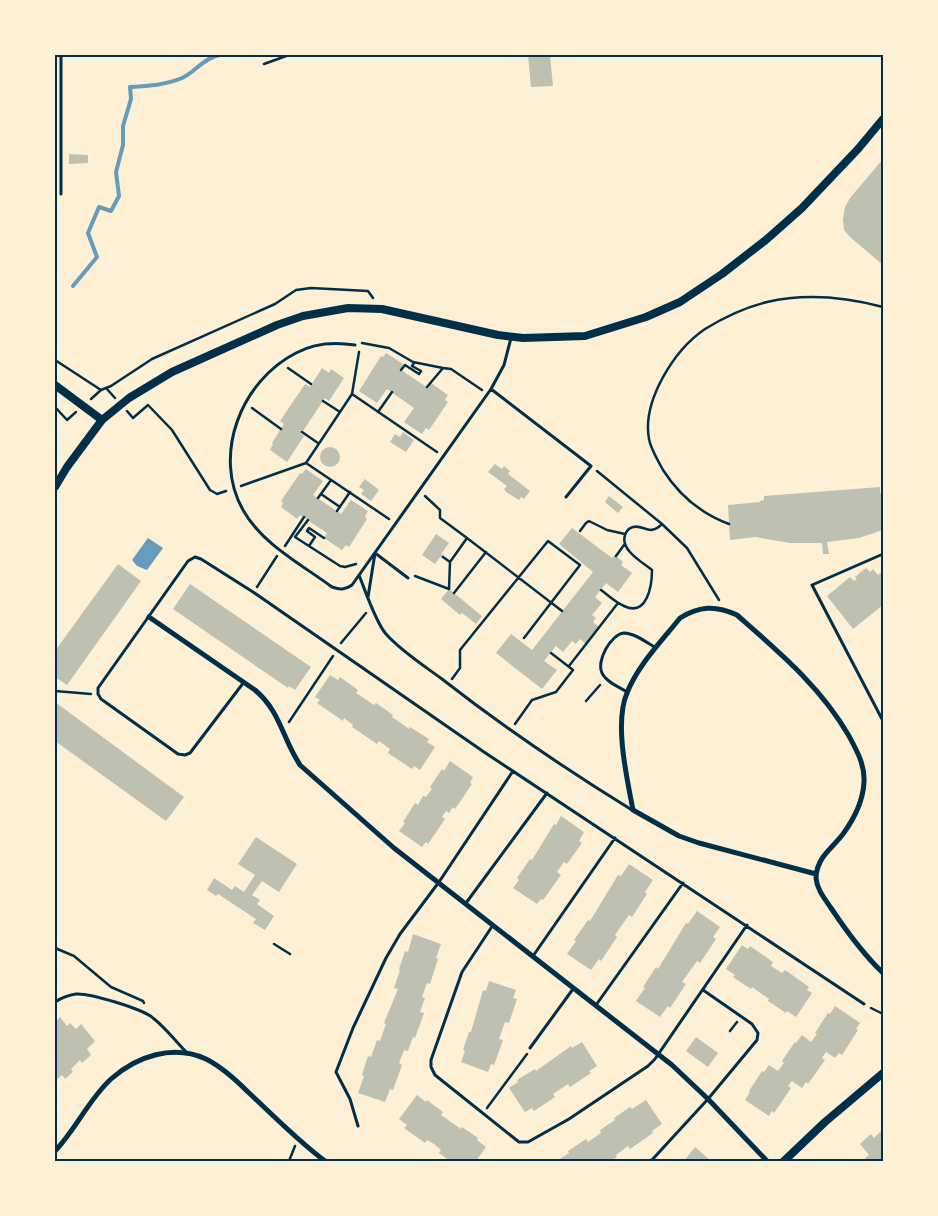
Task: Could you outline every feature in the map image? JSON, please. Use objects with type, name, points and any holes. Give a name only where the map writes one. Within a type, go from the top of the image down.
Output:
[{"type":"street","points":[[55,487],[67,467],[102,420],[121,405],[172,372],[277,325],[303,316],[348,308],[382,309],[511,337],[585,336],[646,317],[680,302],[741,259],[788,221],[858,149],[883,119]]},
{"type":"street","points":[[55,385],[102,420]]},
{"type":"street","points":[[816,874],[678,836],[633,810],[625,769],[621,720],[622,706],[627,692],[642,667],[680,618],[688,613],[699,608],[711,607],[726,610],[737,616],[807,678],[842,722],[858,752],[863,766],[864,782],[862,796],[857,811],[843,834],[823,856],[816,874],[819,889],[851,938],[866,958],[883,973]]},
{"type":"street","points":[[149,616],[266,699],[274,710],[292,754],[300,765],[394,848],[658,1054],[708,1100],[767,1161]]},
{"type":"street","points":[[55,1151],[110,1080],[143,1058],[164,1052],[188,1054],[207,1060],[228,1074],[325,1161]]},
{"type":"street","points":[[784,1161],[825,1122],[883,1073]]},
{"type":"lane","points":[[61,55],[61,194]]},
{"type":"lane","points":[[356,345],[331,344],[313,346],[297,352],[280,362],[254,390],[245,404],[234,428],[231,442],[230,460],[235,489],[243,509],[253,525],[265,538],[332,587],[339,589],[352,585],[442,455],[487,394],[504,365],[511,337]]},
{"type":"lane","points":[[490,389],[590,466],[566,497]]},
{"type":"lane","points":[[375,553],[408,578]]},
{"type":"lane","points":[[368,599],[375,553]]},
{"type":"lane","points":[[883,554],[812,585],[883,721]]},
{"type":"lane","points":[[244,682],[190,753],[185,755],[178,754],[101,699],[98,694],[98,688],[188,561],[201,558],[513,771],[864,1004]]},
{"type":"lane","points":[[359,575],[384,633],[511,729],[595,787],[633,810]]},
{"type":"lane","points":[[627,692],[607,680],[602,674],[600,660],[604,652],[617,635],[624,633],[631,634],[656,648]]},
{"type":"lane","points":[[358,1126],[350,1099],[336,1072],[354,1028],[386,958],[400,934],[439,882],[513,771]]},
{"type":"lane","points":[[466,903],[547,793]]},
{"type":"lane","points":[[532,957],[615,838]]},
{"type":"lane","points":[[595,1006],[683,884]]},
{"type":"lane","points":[[493,925],[462,972],[431,1060],[431,1067],[436,1075],[519,1142],[528,1142],[609,1094],[648,1066],[747,925]]},
{"type":"lane","points":[[530,1048],[573,989]]},
{"type":"lane","points":[[651,1161],[708,1100],[757,1040],[758,1033],[752,1024],[703,990]]},
{"type":"lane","points":[[55,1002],[75,994],[94,996],[152,1016],[188,1054]]},
{"type":"path","points":[[264,64],[289,55]]},
{"type":"path","points":[[55,360],[101,390],[152,359],[274,304],[296,290],[311,288],[368,291],[382,309]]},
{"type":"path","points":[[729,524],[714,518],[679,492],[656,457],[649,439],[650,409],[668,368],[684,348],[704,330],[735,314],[766,302],[806,296],[842,298],[883,306]]},
{"type":"path","points":[[356,345],[364,342],[389,348],[415,362],[451,369],[487,394]]},
{"type":"path","points":[[106,388],[132,418],[148,405],[172,430],[210,490],[216,494],[306,463],[352,394],[359,352]]},
{"type":"path","points":[[280,362],[311,384]]},
{"type":"path","points":[[401,370],[405,365],[419,374],[421,371],[412,366],[415,362]]},
{"type":"path","points":[[427,387],[443,368]]},
{"type":"path","points":[[378,412],[392,392]]},
{"type":"path","points":[[352,394],[442,455]]},
{"type":"path","points":[[323,401],[340,412]]},
{"type":"path","points":[[245,404],[281,428]]},
{"type":"path","points":[[302,432],[318,444]]},
{"type":"path","points":[[306,463],[395,524]]},
{"type":"path","points":[[590,466],[662,524],[687,548],[726,610]]},
{"type":"path","points":[[318,498],[331,480]]},
{"type":"path","points":[[418,490],[440,510],[440,518],[562,611]]},
{"type":"path","points":[[337,511],[350,492]]},
{"type":"path","points":[[321,494],[340,507]]},
{"type":"path","points":[[308,520],[295,537],[340,566],[345,567],[360,563]]},
{"type":"path","points":[[580,531],[586,522],[589,522],[607,530],[625,534]]},
{"type":"path","points":[[616,556],[624,546],[627,531],[635,527],[651,530],[662,524]]},
{"type":"path","points":[[309,546],[315,537],[307,531],[309,528],[324,538]]},
{"type":"path","points":[[408,578],[416,576],[449,589],[450,562],[467,538]]},
{"type":"path","points":[[449,684],[460,668],[460,650],[548,541],[580,565],[524,638]]},
{"type":"path","points":[[601,590],[618,603],[629,608],[635,608],[643,603],[650,593],[652,570],[624,546]]},
{"type":"path","points":[[454,593],[486,552]]},
{"type":"path","points":[[443,557],[450,562]]},
{"type":"path","points":[[284,732],[343,639],[362,619],[368,609],[368,599]]},
{"type":"path","points":[[569,666],[618,603]]},
{"type":"path","points":[[511,729],[532,700],[556,692],[573,670],[551,653]]},
{"type":"path","points":[[586,701],[600,685]]},
{"type":"path","points":[[55,691],[98,694]]},
{"type":"path","points":[[274,944],[290,954]]},
{"type":"path","points":[[55,948],[74,956],[111,987],[143,1001],[152,1016]]},
{"type":"path","points":[[864,1004],[883,1014]]},
{"type":"path","points":[[484,1113],[530,1048]]},
{"type":"path","points":[[289,1161],[299,1138]]},
{"type":"water","points":[[148,538],[163,548],[147,570],[137,566],[132,560]]},
{"type":"building","points":[[528,55],[550,55],[553,86],[531,87]]},
{"type":"building","points":[[69,154],[88,155],[88,163],[69,164]]},
{"type":"building","points":[[883,159],[883,265],[850,237],[844,230],[843,220],[845,207],[850,198]]},
{"type":"building","points":[[386,353],[403,364],[401,370],[428,388],[431,383],[448,395],[445,400],[448,402],[429,430],[426,428],[422,434],[404,422],[414,408],[387,389],[377,403],[359,391],[381,356],[383,357]]},
{"type":"building","points":[[322,368],[329,373],[331,369],[344,378],[329,401],[325,398],[301,434],[304,436],[287,462],[270,450],[272,443],[284,424],[280,421],[305,384],[310,387]]},
{"type":"building","points":[[403,432],[414,440],[406,452],[390,442],[395,434],[400,437]]},
{"type":"building","points":[[330,447],[337,450],[340,457],[337,464],[330,467],[323,464],[320,457],[323,450]]},
{"type":"building","points":[[495,464],[502,469],[504,466],[510,471],[508,474],[530,491],[524,499],[521,497],[519,500],[506,492],[504,489],[507,486],[488,472]]},
{"type":"building","points":[[306,469],[323,481],[313,495],[341,514],[351,500],[368,511],[365,517],[367,519],[349,547],[346,545],[342,550],[324,538],[327,533],[300,515],[297,519],[281,507],[283,503],[281,501],[300,473],[302,474]]},
{"type":"building","points":[[365,479],[379,490],[371,501],[361,494],[364,490],[359,487]]},
{"type":"building","points":[[880,487],[880,493],[883,493],[883,530],[859,538],[827,542],[829,554],[823,554],[822,543],[790,543],[755,537],[730,540],[728,505],[760,502],[764,500],[764,496]]},
{"type":"building","points":[[609,496],[623,507],[618,513],[605,502]]},
{"type":"building","points":[[572,528],[612,558],[615,555],[623,562],[621,565],[632,573],[618,592],[606,583],[595,597],[602,603],[592,615],[596,618],[593,622],[599,627],[586,644],[580,639],[576,644],[572,641],[563,652],[556,646],[544,661],[557,670],[542,689],[496,653],[511,634],[532,650],[593,572],[559,544]]},
{"type":"building","points":[[436,534],[449,543],[441,554],[444,555],[443,557],[440,557],[435,564],[422,555]]},
{"type":"building","points":[[118,564],[141,581],[67,685],[55,677],[55,651]]},
{"type":"building","points":[[866,568],[870,572],[873,569],[878,575],[883,571],[883,605],[853,629],[827,596],[850,577],[854,581],[857,579],[855,577]]},
{"type":"building","points":[[190,584],[311,667],[295,690],[289,686],[288,688],[173,609]]},
{"type":"building","points":[[449,589],[482,616],[476,624],[462,613],[460,615],[441,599]]},
{"type":"building","points":[[330,675],[338,680],[340,677],[358,690],[356,693],[374,705],[376,703],[409,729],[410,727],[429,739],[427,742],[435,747],[420,770],[414,766],[412,769],[388,753],[390,749],[379,741],[377,744],[352,727],[353,725],[344,718],[343,721],[317,703],[320,700],[315,697]]},
{"type":"building","points":[[55,702],[184,797],[166,821],[55,741]]},
{"type":"building","points":[[450,761],[473,777],[470,783],[472,784],[455,809],[453,807],[449,813],[446,811],[442,817],[445,819],[428,844],[426,842],[422,847],[399,831],[415,803],[418,805],[423,796],[426,797],[442,769],[444,771]]},
{"type":"building","points":[[561,816],[584,832],[579,841],[582,843],[567,864],[564,862],[557,872],[561,875],[543,900],[541,899],[537,904],[513,888],[519,880],[517,878],[530,859],[532,860]]},
{"type":"building","points":[[256,837],[297,864],[279,892],[262,881],[252,895],[260,900],[257,904],[274,916],[265,930],[253,923],[256,919],[218,894],[216,896],[207,890],[214,878],[232,890],[235,886],[244,892],[255,875],[238,864]]},
{"type":"building","points":[[629,864],[653,880],[645,892],[647,894],[632,917],[629,915],[615,935],[617,937],[601,961],[599,959],[591,970],[567,954],[576,941],[574,940],[588,920],[590,921],[618,875],[621,876]]},
{"type":"building","points":[[697,911],[720,927],[713,937],[716,939],[700,963],[697,961],[682,982],[686,984],[670,1008],[668,1006],[660,1017],[636,1001],[656,967],[658,969],[686,923],[688,924]]},
{"type":"building","points":[[413,934],[441,944],[430,984],[427,983],[422,997],[425,998],[420,1012],[424,1013],[408,1051],[404,1050],[399,1063],[402,1065],[393,1090],[390,1089],[385,1102],[358,1093],[368,1056],[371,1057],[377,1040],[380,1041],[386,1024],[384,1023],[398,989],[394,988],[399,969],[405,951],[408,952]]},
{"type":"building","points":[[742,945],[748,949],[750,946],[773,962],[771,966],[782,973],[785,970],[809,987],[807,990],[812,993],[796,1017],[787,1011],[786,1013],[752,987],[751,989],[733,977],[735,975],[726,969]]},
{"type":"building","points":[[489,981],[516,990],[513,998],[517,999],[509,1023],[505,1022],[499,1039],[503,1040],[494,1065],[491,1064],[488,1072],[461,1062],[465,1051],[463,1050],[469,1032],[471,1032],[483,990],[486,991]]},
{"type":"building","points":[[835,1006],[860,1023],[856,1029],[858,1030],[842,1055],[839,1053],[835,1058],[826,1052],[822,1058],[825,1060],[808,1084],[806,1082],[802,1088],[792,1081],[788,1086],[791,1088],[774,1113],[772,1111],[769,1116],[745,1100],[762,1071],[764,1072],[769,1065],[778,1071],[784,1063],[782,1061],[802,1035],[811,1042],[828,1013],[830,1014]]},
{"type":"building","points":[[60,1017],[67,1026],[70,1023],[76,1029],[81,1024],[95,1041],[87,1049],[91,1055],[82,1063],[80,1060],[71,1069],[73,1072],[65,1079],[62,1075],[55,1081],[55,1022]]},
{"type":"building","points":[[696,1037],[718,1053],[708,1067],[686,1051]]},
{"type":"building","points":[[582,1042],[597,1066],[589,1071],[591,1073],[570,1087],[568,1084],[553,1094],[555,1097],[534,1111],[532,1108],[525,1112],[509,1088],[518,1082],[517,1080],[535,1069],[536,1071],[571,1046],[572,1048]]},
{"type":"building","points":[[417,1095],[443,1112],[441,1115],[478,1138],[477,1140],[486,1147],[476,1161],[450,1161],[439,1153],[441,1150],[434,1144],[427,1140],[425,1143],[404,1128],[407,1125],[399,1119]]},
{"type":"building","points":[[646,1100],[662,1124],[652,1131],[653,1133],[630,1149],[628,1146],[610,1161],[557,1161],[586,1139],[588,1142],[601,1133],[600,1130],[630,1107],[632,1109]]},
{"type":"building","points":[[883,1129],[883,1161],[868,1161],[865,1158],[869,1155],[860,1144],[871,1134],[874,1138]]},
{"type":"building","points":[[695,1147],[711,1161],[684,1161]]},
{"type":"waterway","points":[[73,286],[97,257],[88,233],[99,207],[111,211],[119,196],[116,172],[123,145],[123,126],[131,99],[130,87],[156,85],[182,78],[209,59],[219,55]]}]
